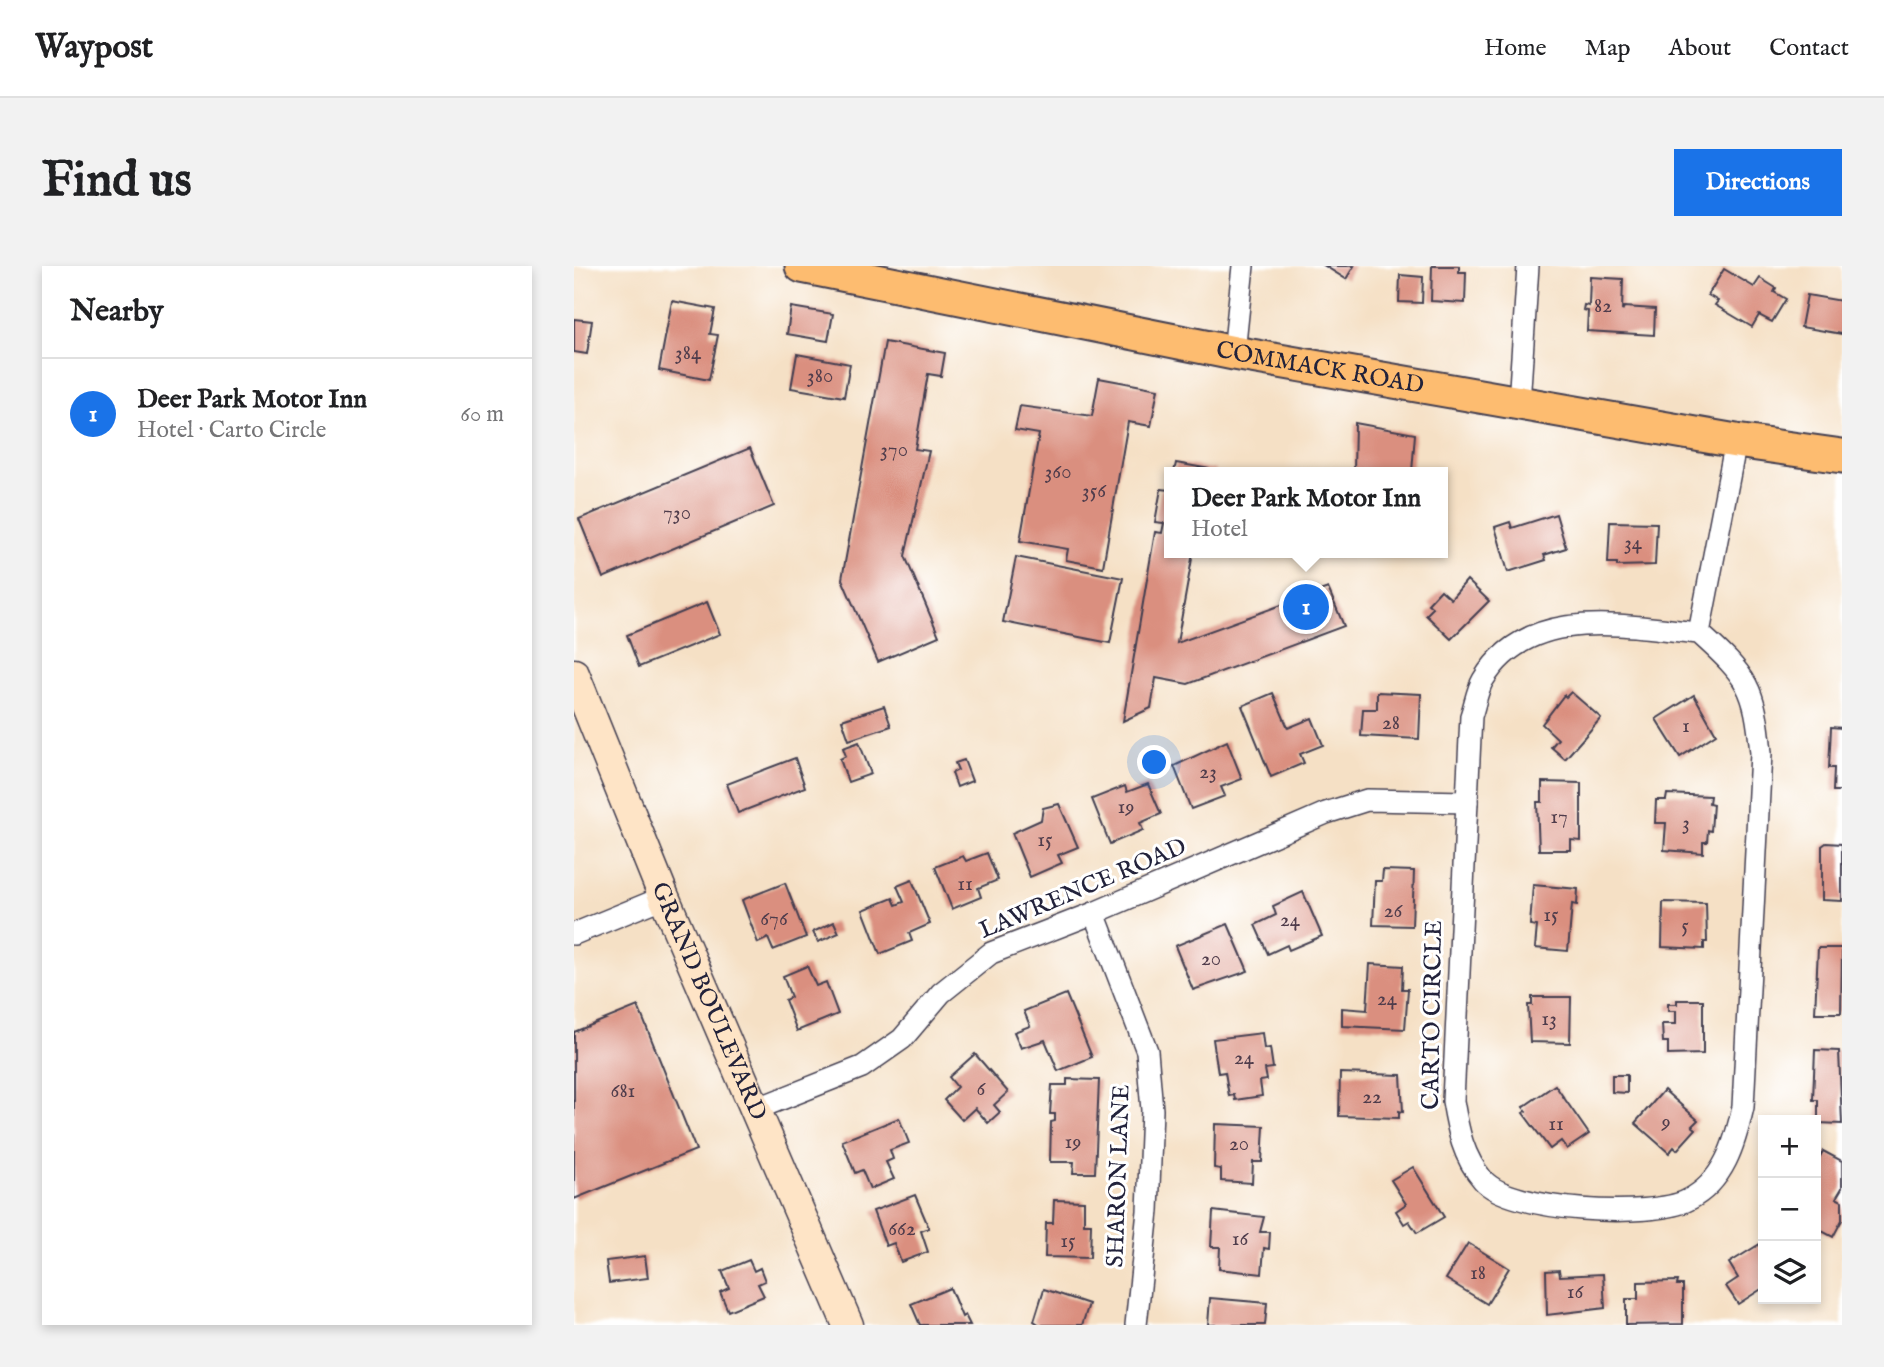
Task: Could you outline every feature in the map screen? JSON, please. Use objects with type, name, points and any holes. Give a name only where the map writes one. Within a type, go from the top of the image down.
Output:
[{"type":"main road","name":"COMMACK ROAD","points":[[802,266],[1234,353],[1736,441],[1842,456]]},
{"type":"street","points":[[1234,353],[1243,266]]},
{"type":"street","points":[[1519,403],[1528,266]]},
{"type":"street","points":[[1699,633],[1736,441]]},
{"type":"street","name":"CARTO CIRCLE","points":[[1572,625],[1699,633],[1738,668],[1757,709],[1761,753],[1743,1107],[1735,1145],[1716,1179],[1688,1200],[1645,1212],[1522,1202],[1484,1182],[1461,1144],[1453,1101],[1471,716],[1482,681],[1505,652],[1538,631],[1572,625]]},
{"type":"street","name":"GRAND BOULEVARD","points":[[574,674],[664,897],[848,1325]]},
{"type":"street","name":"LAWRENCE ROAD","points":[[756,1109],[862,1067],[902,1040],[941,993],[991,953],[1094,913],[1326,813],[1367,800],[1467,802]]},
{"type":"street","points":[[574,934],[664,897]]},
{"type":"street","name":"SHARON LANE","points":[[1094,913],[1147,1051],[1152,1110],[1148,1211],[1136,1325]]},
{"type":"building","points":[[1325,266],[1354,266],[1346,279]]},
{"type":"building","points":[[1432,266],[1459,266],[1459,272],[1466,272],[1465,303],[1431,301]]},
{"type":"building","points":[[1724,269],[1754,287],[1760,278],[1776,288],[1774,292],[1786,299],[1772,322],[1759,315],[1752,327],[1715,305],[1718,301],[1708,295]]},
{"type":"building","points":[[1400,275],[1423,277],[1422,303],[1399,302]]},
{"type":"building","points":[[1590,277],[1623,279],[1622,311],[1624,307],[1655,309],[1654,335],[1587,331],[1588,311],[1583,310],[1584,305],[1589,306]]},
{"type":"building","points":[[1807,295],[1842,301],[1842,334],[1801,327]]},
{"type":"building","points":[[672,301],[715,309],[710,334],[718,335],[709,380],[659,370]]},
{"type":"building","points":[[791,307],[833,314],[828,341],[787,334]]},
{"type":"building","points":[[574,319],[592,321],[587,354],[574,352]]},
{"type":"building","points":[[885,342],[945,353],[941,376],[928,374],[915,449],[929,451],[905,556],[939,636],[878,662],[842,579]]},
{"type":"building","points":[[797,354],[850,364],[844,397],[791,388]]},
{"type":"building","points":[[1099,378],[1158,389],[1151,426],[1128,422],[1103,567],[1066,560],[1068,549],[1020,541],[1039,434],[1015,430],[1020,406],[1092,416]]},
{"type":"building","points":[[1355,423],[1415,434],[1412,467],[1354,467]]},
{"type":"building","points":[[750,448],[774,506],[603,578],[579,519]]},
{"type":"building","points":[[1176,463],[1199,467],[1175,467]]},
{"type":"building","points":[[1161,489],[1164,489],[1164,523],[1155,522]]},
{"type":"building","points":[[1556,514],[1566,548],[1544,555],[1546,560],[1508,572],[1495,527],[1510,522],[1512,528]]},
{"type":"building","points":[[1610,522],[1657,523],[1655,565],[1617,566],[1617,563],[1608,563]]},
{"type":"building","points":[[1164,523],[1164,558],[1192,558],[1177,643],[1328,588],[1344,626],[1188,684],[1156,678],[1151,708],[1123,721],[1155,532],[1162,533]]},
{"type":"building","points":[[1016,557],[1123,578],[1110,643],[1003,622]]},
{"type":"building","points":[[1467,580],[1489,601],[1451,639],[1426,615],[1433,608],[1428,604],[1441,590],[1451,599]]},
{"type":"building","points":[[707,602],[720,634],[639,667],[627,635]]},
{"type":"building","points":[[1377,692],[1421,694],[1419,739],[1361,736],[1363,709],[1377,709]]},
{"type":"building","points":[[1571,692],[1601,718],[1565,759],[1551,747],[1558,739],[1542,724],[1564,695],[1566,697]]},
{"type":"building","points":[[1273,693],[1288,728],[1312,718],[1323,745],[1300,754],[1304,763],[1271,777],[1242,706]]},
{"type":"building","points":[[1694,695],[1716,734],[1680,757],[1656,719]]},
{"type":"building","points":[[884,706],[891,726],[849,740],[842,720]]},
{"type":"building","points":[[1831,727],[1842,728],[1842,791],[1833,791],[1834,768],[1829,768]]},
{"type":"building","points":[[1227,741],[1242,779],[1221,787],[1225,796],[1191,809],[1174,766]]},
{"type":"building","points":[[859,742],[871,774],[848,782],[840,759],[846,756],[843,748]]},
{"type":"building","points":[[795,758],[805,787],[738,813],[727,784]]},
{"type":"building","points":[[964,760],[972,781],[957,787],[952,773],[958,770],[955,763]]},
{"type":"building","points":[[1542,782],[1581,783],[1581,841],[1571,840],[1571,850],[1539,850],[1537,802],[1542,802]]},
{"type":"building","points":[[1148,784],[1161,814],[1140,823],[1143,830],[1110,844],[1092,799],[1125,786],[1127,792]]},
{"type":"building","points":[[1667,794],[1710,796],[1709,803],[1713,804],[1711,831],[1708,830],[1707,842],[1703,842],[1703,853],[1664,850],[1666,823],[1655,823],[1656,800],[1666,800]]},
{"type":"building","points":[[1059,804],[1078,847],[1058,855],[1062,863],[1030,877],[1012,833],[1041,820],[1043,808]]},
{"type":"building","points":[[1826,843],[1842,844],[1842,901],[1822,900],[1822,846]]},
{"type":"building","points":[[987,853],[998,880],[978,888],[981,897],[952,909],[935,867],[963,856],[966,861]]},
{"type":"building","points":[[1383,870],[1414,871],[1412,926],[1373,925],[1375,881],[1382,881]]},
{"type":"building","points":[[912,880],[930,924],[909,933],[912,941],[880,954],[863,910],[893,898],[896,905],[904,902],[897,886]]},
{"type":"building","points":[[785,883],[806,937],[773,950],[768,938],[758,943],[742,900]]},
{"type":"building","points":[[1533,885],[1578,889],[1577,905],[1572,904],[1568,951],[1535,948],[1537,926],[1530,925]]},
{"type":"building","points":[[1303,892],[1322,936],[1289,950],[1287,945],[1268,954],[1255,925],[1276,915],[1273,906]]},
{"type":"building","points":[[1663,902],[1706,903],[1707,942],[1704,942],[1704,949],[1662,947]]},
{"type":"building","points":[[834,922],[839,933],[818,942],[813,932]]},
{"type":"building","points":[[1228,924],[1248,971],[1193,990],[1175,946]]},
{"type":"building","points":[[1818,948],[1842,948],[1841,1013],[1815,1013]]},
{"type":"building","points":[[1370,964],[1403,966],[1402,989],[1408,989],[1405,1029],[1342,1026],[1342,1008],[1367,1010]]},
{"type":"building","points":[[807,966],[816,986],[826,982],[838,1014],[797,1031],[785,1000],[791,997],[783,976]]},
{"type":"building","points":[[1066,994],[1092,1057],[1058,1071],[1045,1040],[1021,1048],[1014,1032],[1030,1026],[1024,1011]]},
{"type":"building","points":[[1532,997],[1571,997],[1570,1043],[1530,1042],[1528,1005],[1532,1005]]},
{"type":"building","points":[[1677,1000],[1703,1000],[1703,1054],[1668,1055],[1668,1042],[1663,1042],[1662,1024],[1676,1024],[1676,1011],[1668,1011],[1668,1004],[1677,1004]]},
{"type":"building","points":[[638,1006],[696,1150],[574,1199],[574,1032]]},
{"type":"building","points":[[1262,1033],[1264,1049],[1270,1048],[1273,1068],[1265,1069],[1267,1080],[1260,1081],[1262,1096],[1235,1100],[1234,1095],[1229,1096],[1225,1072],[1218,1073],[1213,1039]]},
{"type":"building","points":[[1815,1050],[1839,1051],[1842,1124],[1821,1123],[1818,1100],[1813,1100]]},
{"type":"building","points":[[975,1054],[1008,1092],[994,1105],[1000,1112],[988,1123],[975,1108],[962,1120],[944,1100],[957,1087],[949,1077]]},
{"type":"building","points":[[1340,1073],[1401,1075],[1403,1112],[1399,1111],[1399,1118],[1339,1116]]},
{"type":"building","points":[[1612,1075],[1627,1075],[1627,1093],[1612,1092]]},
{"type":"building","points":[[1067,1079],[1099,1080],[1095,1173],[1073,1173],[1074,1162],[1050,1162],[1051,1122],[1055,1121],[1055,1114],[1050,1114],[1052,1085],[1067,1085]]},
{"type":"building","points":[[1555,1085],[1589,1134],[1567,1149],[1561,1141],[1550,1149],[1523,1113],[1526,1111],[1523,1107]]},
{"type":"building","points":[[1664,1090],[1698,1120],[1692,1126],[1696,1129],[1677,1150],[1674,1147],[1669,1153],[1635,1123]]},
{"type":"building","points":[[899,1118],[909,1143],[890,1150],[893,1159],[886,1162],[894,1179],[870,1189],[862,1170],[855,1173],[842,1141]]},
{"type":"building","points":[[1215,1124],[1264,1126],[1262,1162],[1253,1162],[1252,1183],[1221,1181],[1221,1169],[1214,1168]]},
{"type":"building","points":[[1823,1151],[1842,1161],[1842,1188],[1836,1198],[1842,1201],[1842,1220],[1833,1237],[1821,1231]]},
{"type":"building","points":[[1413,1167],[1444,1217],[1417,1233],[1409,1221],[1404,1224],[1396,1211],[1406,1204],[1391,1180]]},
{"type":"building","points":[[915,1195],[929,1228],[921,1231],[928,1252],[901,1262],[894,1243],[886,1246],[873,1211]]},
{"type":"building","points":[[1054,1200],[1084,1201],[1084,1224],[1091,1224],[1090,1258],[1045,1257],[1046,1223],[1053,1223]]},
{"type":"building","points":[[1213,1211],[1264,1217],[1260,1232],[1270,1232],[1269,1249],[1264,1248],[1262,1274],[1219,1269],[1220,1247],[1211,1247]]},
{"type":"building","points":[[1468,1243],[1509,1268],[1487,1304],[1446,1279]]},
{"type":"building","points":[[1758,1245],[1758,1291],[1738,1304],[1726,1286],[1738,1278],[1729,1263]]},
{"type":"building","points":[[645,1256],[648,1278],[609,1283],[606,1261]]},
{"type":"building","points":[[749,1260],[754,1271],[760,1268],[765,1281],[758,1284],[764,1296],[728,1311],[720,1292],[729,1288],[722,1271]]},
{"type":"building","points":[[1559,1270],[1560,1276],[1603,1274],[1605,1308],[1547,1315],[1546,1271]]},
{"type":"building","points":[[1678,1281],[1677,1285],[1683,1285],[1683,1324],[1626,1325],[1626,1299],[1638,1299],[1638,1282]]},
{"type":"building","points":[[950,1288],[962,1317],[965,1315],[970,1325],[920,1325],[911,1304]]},
{"type":"building","points":[[1044,1289],[1089,1304],[1082,1325],[1040,1325],[1034,1321]]},
{"type":"building","points":[[1210,1298],[1267,1303],[1265,1325],[1208,1325]]},
{"type":"place","name":"Deer Park Motor Inn","points":[[1306,607]]}]
